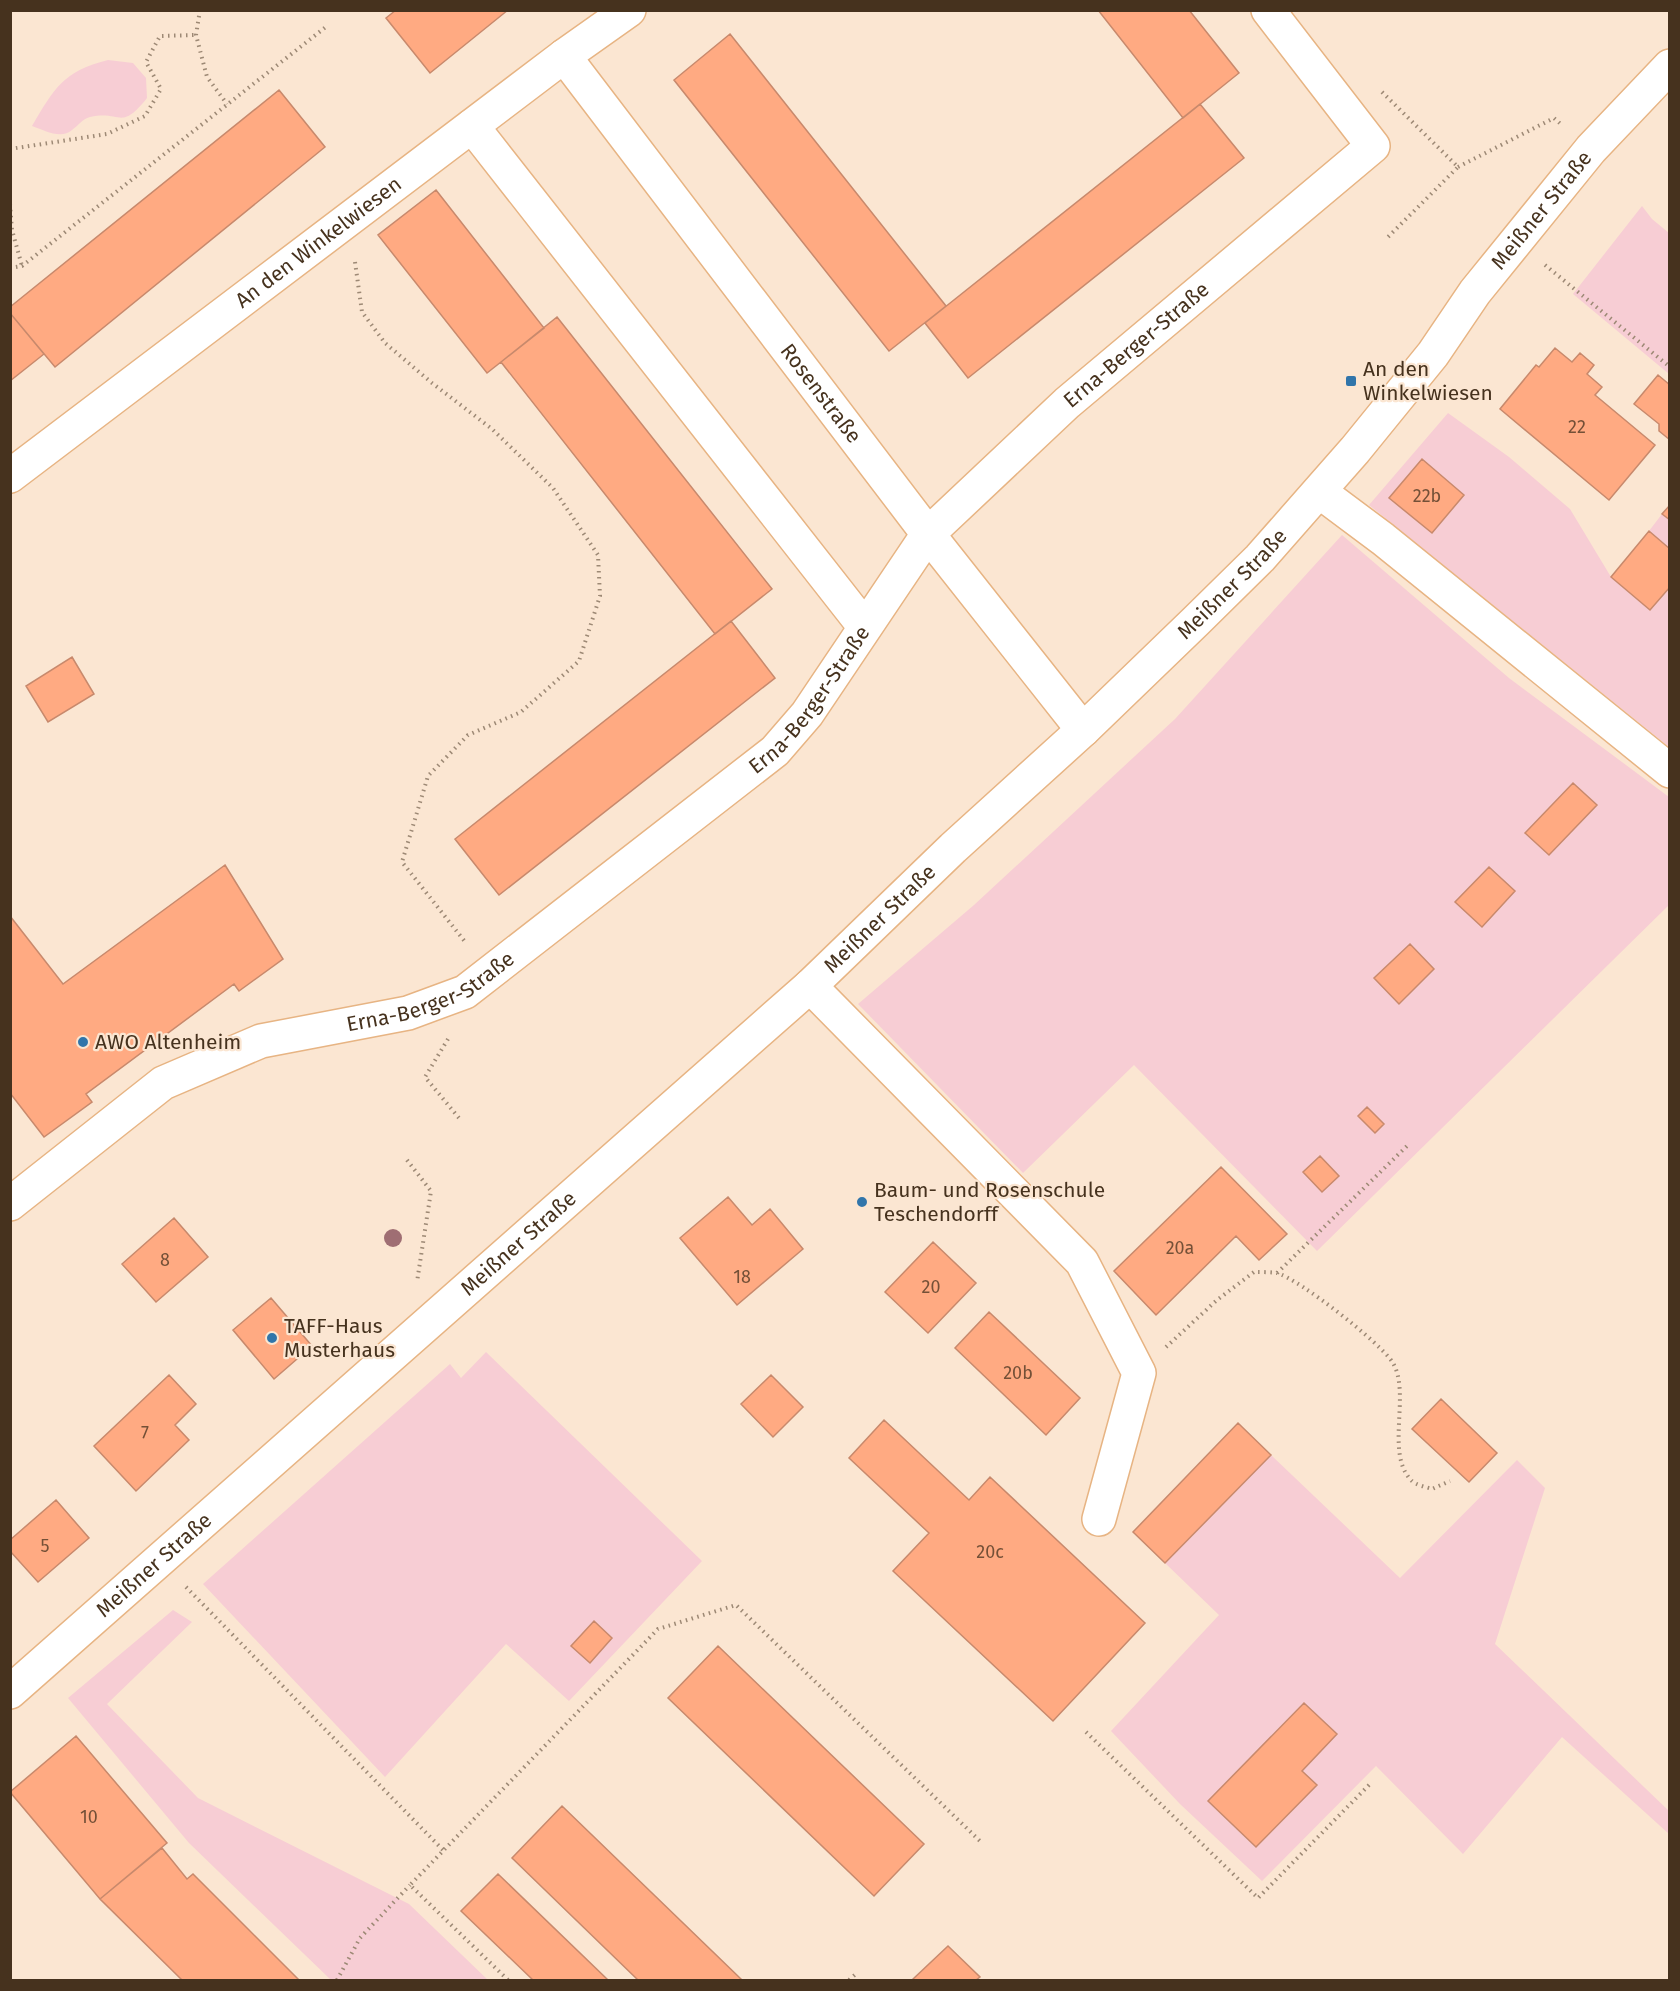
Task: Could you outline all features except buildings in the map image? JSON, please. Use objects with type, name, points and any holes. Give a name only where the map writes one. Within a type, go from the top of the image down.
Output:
[{"type":"street","name":"An den Winkelwiesen","points":[[10,476],[564,56],[629,10]]},
{"type":"street","name":"Erna-Berger-Straße","points":[[10,1204],[163,1083],[261,1041],[408,1013],[477,982],[775,751],[807,714],[928,534],[1067,403],[1373,146],[1268,10]]},
{"type":"street","name":"Rosenstraße","points":[[564,56],[928,534],[1083,730]]},
{"type":"street","name":"Meißner Straße","points":[[10,1692],[810,986],[953,848],[1083,730],[1260,558],[1320,492],[1433,354],[1476,292],[1591,149],[1670,66]]},
{"type":"street","points":[[472,126],[864,626]]},
{"type":"street","points":[[1320,492],[1383,538],[1670,771]]},
{"type":"street","points":[[810,986],[1082,1262],[1139,1373],[1099,1519]]},
{"type":"path","points":[[200,10],[196,35],[207,77],[227,104]]},
{"type":"path","points":[[10,268],[22,266],[327,26]]},
{"type":"path","points":[[10,149],[107,134],[145,116],[161,89],[146,62],[160,36],[196,35]]},
{"type":"path","points":[[1375,85],[1458,167]]},
{"type":"path","points":[[1384,240],[1458,167],[1554,118],[1591,149]]},
{"type":"path","points":[[10,204],[12,230],[22,266]]},
{"type":"path","points":[[349,219],[362,312],[385,343],[492,429],[554,488],[598,555],[600,596],[579,661],[521,712],[468,735],[428,776],[402,861],[477,982],[463,1013],[426,1077],[459,1118]]},
{"type":"path","points":[[1516,242],[1670,367]]},
{"type":"path","points":[[1277,1273],[1408,1145]]},
{"type":"path","points":[[407,1160],[431,1191],[416,1285],[441,1312]]},
{"type":"path","points":[[1139,1373],[1217,1300],[1254,1272],[1277,1273],[1298,1282],[1324,1300],[1393,1364],[1398,1384],[1401,1461],[1412,1481],[1432,1489],[1450,1481]]},
{"type":"path","points":[[337,1980],[360,1938],[658,1629],[736,1605],[982,1843]]},
{"type":"path","points":[[210,1611],[443,1850]]},
{"type":"path","points":[[1086,1732],[1258,1898],[1370,1784]]},
{"type":"path","points":[[410,1885],[508,1980]]},
{"type":"path","points":[[849,1980],[857,1973]]},
{"type":"shaded area","points":[[108,60],[133,63],[146,78],[147,98],[138,108],[126,117],[90,117],[68,133],[63,134],[32,126],[61,83],[80,70]]},
{"type":"shaded area","points":[[1642,206],[1652,219],[1669,233],[1669,374],[1573,294]]},
{"type":"shaded area","points":[[1448,413],[1509,457],[1570,509],[1611,577],[1649,609],[1669,587],[1669,747],[1369,505]]},
{"type":"shaded area","points":[[1662,514],[1669,520],[1669,549],[1649,531]]},
{"type":"shaded area","points":[[1342,535],[1509,678],[1669,797],[1669,905],[1317,1251],[1134,1065],[1023,1173],[858,1004],[974,905],[1175,719]]},
{"type":"shaded area","points":[[486,1352],[702,1561],[569,1701],[506,1644],[385,1777],[203,1584],[450,1364],[461,1378]]},
{"type":"shaded area","points":[[1271,1455],[1400,1578],[1517,1460],[1545,1488],[1495,1644],[1669,1811],[1669,1834],[1562,1737],[1463,1854],[1376,1766],[1262,1881],[1180,1804],[1111,1731],[1219,1615],[1165,1563]]},
{"type":"shaded area","points":[[173,1610],[192,1622],[107,1704],[198,1798],[409,1904],[488,1980],[331,1980],[189,1843],[68,1698]]},
{"type":"place","name":"An den Winkelwiesen","points":[[1351,381]]},
{"type":"place","name":"AWO Altenheim","points":[[83,1042]]},
{"type":"place","name":"Baum- und Rosenschule Teschendorff","points":[[862,1202]]},
{"type":"place","name":"TAFF-Haus Musterhaus","points":[[272,1338]]}]
